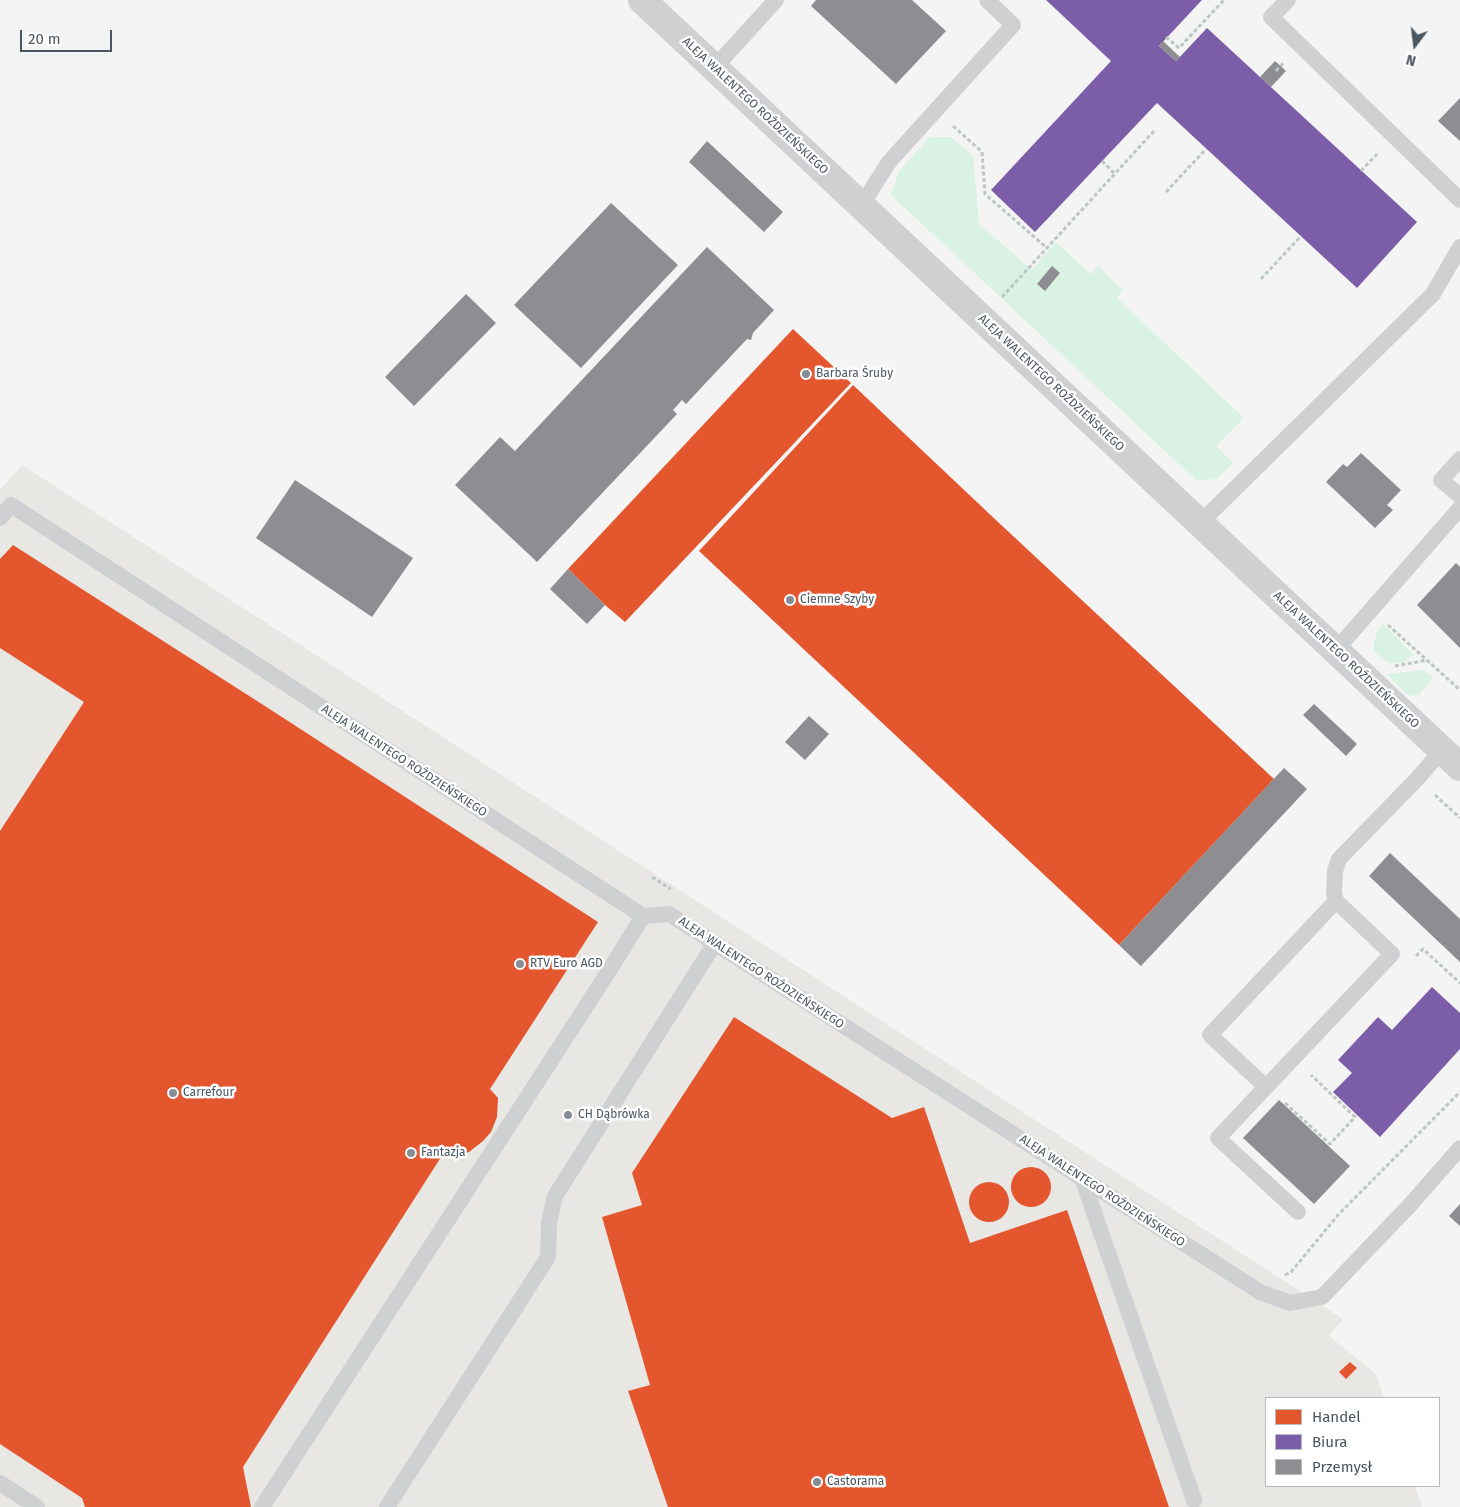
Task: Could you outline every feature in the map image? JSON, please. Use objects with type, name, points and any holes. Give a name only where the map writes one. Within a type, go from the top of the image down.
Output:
[{"type":"street","name":"ALEJA WALENTEGO ROŹDZIEŃSKIEGO","points":[[642,0],[1451,759]]},
{"type":"lane","points":[[714,68],[776,0]]},
{"type":"lane","points":[[861,206],[889,162],[1013,25],[987,0]]},
{"type":"lane","points":[[1288,0],[1271,17],[1460,200]]},
{"type":"lane","points":[[1200,523],[1433,294],[1460,247]]},
{"type":"lane","points":[[1460,459],[1441,480],[1460,496]]},
{"type":"lane","name":"ALEJA WALENTEGO ROŹDZIEŃSKIEGO","points":[[0,518],[11,505],[643,916],[669,914],[1260,1292],[1290,1303],[1322,1297],[1410,1205],[1460,1148]]},
{"type":"lane","points":[[1336,650],[1460,508]]},
{"type":"lane","points":[[1298,1212],[1218,1138],[1392,954],[1336,901],[1334,893],[1335,871],[1339,859],[1417,779],[1451,759]]},
{"type":"lane","points":[[1266,1087],[1210,1034],[1336,901]]},
{"type":"lane","points":[[262,1507],[643,916]]},
{"type":"lane","points":[[387,1507],[548,1257],[549,1223],[555,1196],[715,943]]},
{"type":"lane","points":[[1082,1178],[1194,1500]]},
{"type":"lane","points":[[0,1483],[37,1507]]},
{"type":"path","points":[[1166,37],[1179,48],[1224,0]]},
{"type":"path","points":[[936,110],[982,152],[985,194],[1047,248]]},
{"type":"path","points":[[998,301],[1154,131]]},
{"type":"path","points":[[1166,192],[1206,148]]},
{"type":"path","points":[[1361,171],[1372,159]]},
{"type":"path","points":[[1102,161],[1115,174]]},
{"type":"path","points":[[1261,279],[1301,236]]},
{"type":"path","points":[[1371,609],[1460,690]]},
{"type":"path","points":[[1417,779],[1460,818]]},
{"type":"path","points":[[652,877],[677,893]]},
{"type":"path","points":[[1409,963],[1423,948],[1460,983]]},
{"type":"path","points":[[1284,1102],[1330,1144],[1355,1117],[1307,1072]]},
{"type":"path","points":[[1283,1275],[1291,1272],[1338,1215],[1460,1092]]},
{"type":"shaded area","points":[[22,465],[1343,1319],[1329,1336],[1376,1374],[1384,1397],[1265,1397],[1265,1487],[1415,1487],[1422,1507],[0,1507],[0,490]]},
{"type":"green space","points":[[930,137],[951,137],[973,156],[979,224],[1032,270],[1056,242],[1090,274],[1098,266],[1123,290],[1117,298],[1244,418],[1216,446],[1233,463],[1216,479],[1196,480],[891,195],[899,171]]},
{"type":"green space","points":[[1383,624],[1413,654],[1404,663],[1388,663],[1374,651],[1377,633]]},
{"type":"green space","points":[[1424,670],[1433,677],[1419,695],[1413,696],[1407,694],[1386,674]]},
{"type":"building: Handel","points":[[793,329],[851,383],[625,622],[568,569]]},
{"type":"building: Handel","points":[[853,385],[1274,779],[1119,945],[699,551]]},
{"type":"building: Handel","points":[[13,545],[598,922],[490,1089],[498,1098],[497,1117],[491,1132],[469,1152],[456,1156],[443,1154],[243,1467],[251,1507],[85,1507],[82,1498],[0,1444],[0,831],[84,702],[0,648],[0,559]]},
{"type":"building: Handel","points":[[734,1017],[892,1118],[924,1107],[970,1243],[1067,1210],[1169,1507],[668,1507],[628,1391],[650,1385],[602,1217],[642,1205],[632,1173]]},
{"type":"building: Handel","points":[[1031,1167],[1045,1173],[1051,1187],[1045,1201],[1031,1207],[1017,1201],[1011,1187],[1017,1173]]},
{"type":"building: Handel","points":[[989,1182],[1003,1188],[1009,1202],[1003,1216],[989,1222],[975,1216],[969,1202],[975,1188]]},
{"type":"building: Handel","points":[[1350,1362],[1357,1368],[1346,1379],[1339,1372]]},
{"type":"building: Biura","points":[[1046,0],[1202,0],[1159,46],[1176,61],[1207,28],[1417,222],[1357,288],[1157,103],[1035,232],[991,190],[1111,61]]},
{"type":"building: Biura","points":[[1432,987],[1460,1013],[1460,1049],[1380,1137],[1333,1092],[1352,1073],[1338,1060],[1378,1017],[1392,1030]]},
{"type":"building: Przemysł","points":[[816,0],[912,0],[946,31],[896,84],[811,6]]},
{"type":"building: Przemysł","points":[[1163,41],[1180,57],[1176,61],[1159,46]]},
{"type":"building: Przemysł","points":[[1275,61],[1286,71],[1271,87],[1260,77]]},
{"type":"building: Przemysł","points":[[1460,98],[1460,141],[1438,121]]},
{"type":"building: Przemysł","points":[[707,141],[783,212],[764,232],[689,162]]},
{"type":"building: Przemysł","points":[[611,203],[678,265],[581,368],[514,305]]},
{"type":"building: Przemysł","points":[[707,247],[774,310],[753,333],[751,340],[747,339],[686,404],[682,400],[673,410],[677,414],[537,562],[455,485],[500,437],[515,451]]},
{"type":"building: Przemysł","points":[[1052,266],[1060,273],[1045,291],[1037,284]]},
{"type":"building: Przemysł","points":[[466,294],[496,323],[414,406],[385,377]]},
{"type":"building: Przemysł","points":[[1361,453],[1401,490],[1387,505],[1393,510],[1375,528],[1326,482],[1343,464],[1347,467]]},
{"type":"building: Przemysł","points":[[295,480],[413,558],[372,617],[256,538]]},
{"type":"building: Przemysł","points":[[1456,563],[1460,567],[1460,648],[1417,605]]},
{"type":"building: Przemysł","points":[[568,569],[605,605],[587,624],[550,589]]},
{"type":"building: Przemysł","points":[[1314,704],[1357,744],[1346,756],[1303,715]]},
{"type":"building: Przemysł","points":[[809,716],[829,734],[805,760],[785,742]]},
{"type":"building: Przemysł","points":[[1284,768],[1307,789],[1141,966],[1119,945]]},
{"type":"building: Przemysł","points":[[1390,853],[1460,919],[1460,962],[1369,876]]},
{"type":"building: Przemysł","points":[[1279,1100],[1350,1166],[1314,1204],[1243,1138]]},
{"type":"building: Przemysł","points":[[1460,1204],[1460,1226],[1449,1216]]},
{"type":"place","name":"Barbara Śruby","points":[[806,374]]},
{"type":"place","name":"Ciemne Szyby","points":[[790,600]]},
{"type":"place","name":"RTV Euro AGD","points":[[520,964]]},
{"type":"place","name":"Carrefour","points":[[173,1093]]},
{"type":"place","name":"CH Dąbrówka","points":[[568,1115]]},
{"type":"place","name":"Fantazja","points":[[411,1153]]},
{"type":"place","name":"Castorama","points":[[817,1482]]}]
